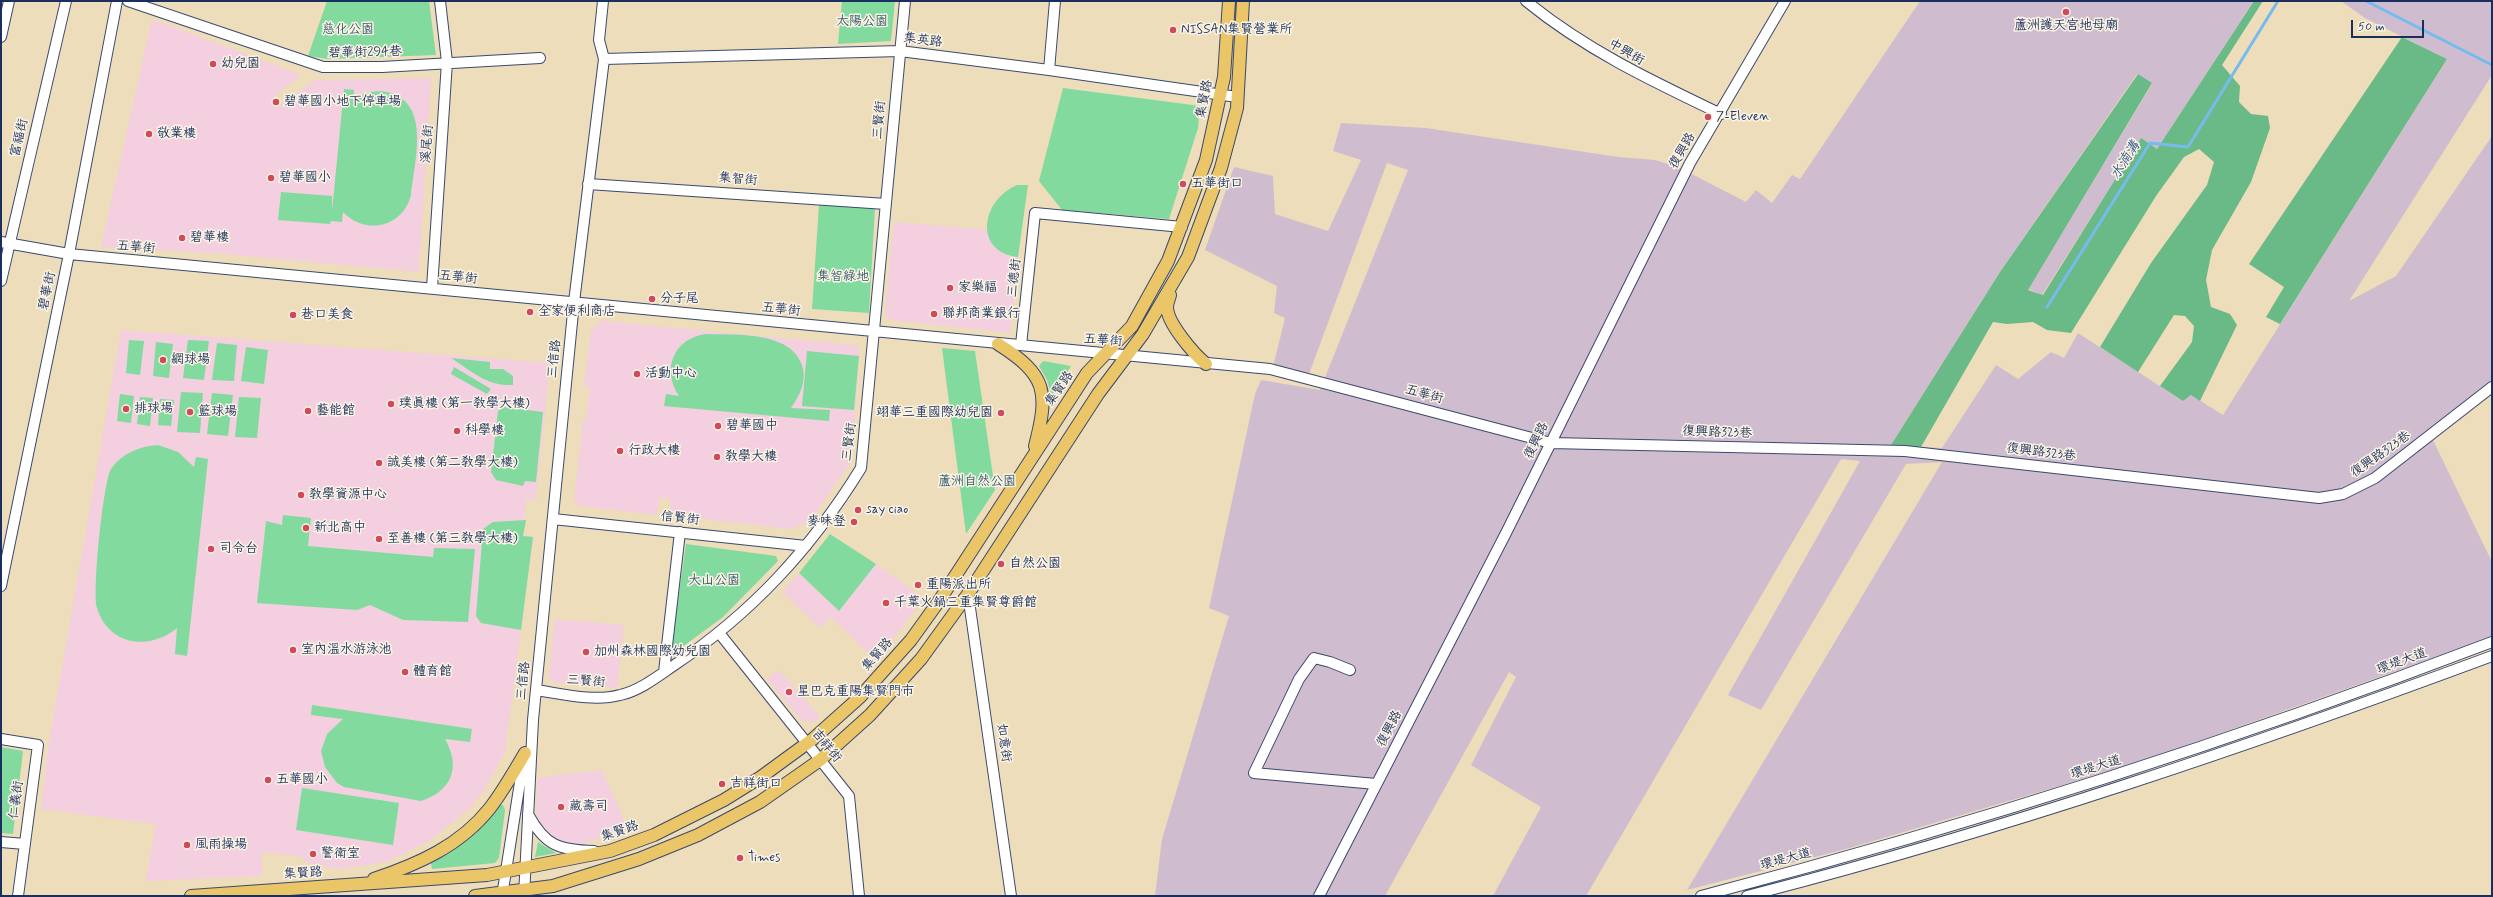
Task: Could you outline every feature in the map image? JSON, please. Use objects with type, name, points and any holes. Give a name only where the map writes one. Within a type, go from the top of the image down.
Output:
[{"type":"main road","name":"集賢路","points":[[191,896],[359,885],[506,873],[610,851],[654,835],[724,800],[761,777],[807,743],[860,697],[911,640],[939,601],[1087,373],[1103,354],[1132,326],[1168,261],[1206,160],[1221,94],[1229,1]]},
{"type":"main road","points":[[475,896],[525,893],[553,886],[639,859],[698,835],[760,802],[820,760],[870,715],[921,659],[968,594],[1098,394],[1129,356],[1171,288],[1188,257],[1221,168],[1237,108],[1243,1]]},
{"type":"main road","points":[[1171,288],[1167,308],[1186,344],[1206,364]]},
{"type":"main road","points":[[998,344],[1019,357],[1033,372],[1043,390],[1044,408],[1032,458]]},
{"type":"main road","points":[[359,885],[411,867],[442,850],[466,832],[490,808],[524,754]]},
{"type":"street","points":[[1,37],[9,1]]},
{"type":"street","name":"富福街","points":[[1,281],[5,242],[66,1]]},
{"type":"street","name":"碧華街","points":[[1,586],[69,254],[117,1]]},
{"type":"street","name":"碧華街294巷","points":[[128,1],[323,67],[382,67],[447,62],[540,58]]},
{"type":"street","name":"溪尾街","points":[[432,288],[447,62],[440,1]]},
{"type":"street","name":"三信路","points":[[525,893],[533,720],[574,302],[604,59],[599,40],[603,1]]},
{"type":"street","name":"三賢街","points":[[536,690],[604,698],[622,695],[664,672],[720,634],[771,587],[806,546],[861,468],[905,1]]},
{"type":"street","points":[[1049,70],[1055,1]]},
{"type":"street","name":"中興街","points":[[1526,1],[1566,31],[1631,72],[1721,114]]},
{"type":"street","name":"復興路","points":[[1319,896],[1551,443],[1690,163],[1721,114],[1785,1]]},
{"type":"street","name":"集英路","points":[[604,59],[900,51],[1049,70],[1237,97]]},
{"type":"street","name":"集智街","points":[[588,184],[886,204]]},
{"type":"street","name":"三德街","points":[[1020,345],[1035,213],[1182,227]]},
{"type":"street","name":"五華街","points":[[5,242],[69,254],[1270,369],[1551,443]]},
{"type":"street","name":"復興路323巷","points":[[1551,443],[1905,451],[2319,498],[2343,494],[2375,478],[2492,387]]},
{"type":"street","name":"信賢街","points":[[553,519],[806,546]]},
{"type":"street","points":[[664,672],[680,532]]},
{"type":"street","name":"如意街","points":[[968,594],[1011,896]]},
{"type":"street","name":"吉祥街","points":[[720,634],[849,796],[858,896]]},
{"type":"street","name":"環堤大道","points":[[1701,896],[1884,847],[2131,770],[2390,680],[2492,642]]},
{"type":"street","name":"環堤大道","points":[[1747,896],[1887,858],[2116,788],[2323,717],[2492,656]]},
{"type":"street","points":[[1350,670],[1330,662],[1314,658],[1299,680],[1254,774],[1376,784]]},
{"type":"street","name":"三信路","points":[[502,895],[524,754],[533,720]]},
{"type":"street","name":"仁義街","points":[[1,739],[38,745],[18,896]]},
{"type":"street","points":[[528,813],[537,829],[554,845],[575,850],[610,851]]},
{"type":"street","points":[[1,842],[25,844]]},
{"type":"street","points":[[1884,847],[1887,858]]},
{"type":"street","points":[[1769,878],[1773,889]]},
{"type":"shaded area","points":[[1920,1],[2254,1],[2157,149],[2141,139],[2042,295],[2028,289],[2152,84],[2137,74],[2000,272],[1891,445],[1942,448],[1996,365],[2018,379],[2051,352],[2064,358],[2078,333],[2183,401],[2191,395],[2223,415],[2447,59],[2365,18],[2341,1],[2492,1],[2492,75],[2349,301],[2396,276],[2492,136],[2492,393],[2431,436],[2492,562],[2492,637],[2165,753],[2063,785],[1846,849],[1687,890],[1942,462],[1906,464],[1761,710],[1728,695],[1860,461],[1841,459],[1586,896],[1493,896],[1541,807],[1471,765],[1516,677],[1509,672],[1385,896],[1155,896],[1162,839],[1229,616],[1209,608],[1255,394],[1261,380],[1320,390],[1408,170],[1387,163],[1309,374],[1275,369],[1274,363],[1285,318],[1274,313],[1277,286],[1205,250],[1234,167],[1273,176],[1275,214],[1328,231],[1361,160],[1333,151],[1341,123],[1426,128],[1618,157],[1655,160],[1680,168],[1746,202],[1756,190],[1772,203],[1792,175],[1800,179]]},
{"type":"shaded area","name":"碧華國小","points":[[152,19],[301,75],[275,96],[274,109],[316,80],[431,78],[419,272],[224,254],[101,247]]},
{"type":"shaded area","name":"家樂福","points":[[894,222],[988,230],[992,245],[1008,256],[1018,257],[1010,333],[890,320],[885,314]]},
{"type":"shaded area","name":"碧華國中","points":[[602,321],[855,345],[860,349],[851,462],[807,525],[799,525],[793,529],[669,515],[671,499],[659,498],[657,515],[579,506],[574,500],[583,420],[586,420],[590,387],[584,386],[591,330]]},
{"type":"shaded area","name":"新北高中","points":[[121,330],[550,363],[536,500],[526,499],[523,536],[533,537],[505,751],[484,790],[471,807],[429,841],[386,862],[340,869],[304,862],[303,857],[262,852],[262,876],[146,881],[156,824],[41,809],[48,748]]},
{"type":"shaded area","points":[[876,564],[924,598],[876,661],[831,617],[820,628],[782,592],[799,573],[839,610]]},
{"type":"shaded area","name":"加州森林國際幼兒園","points":[[555,619],[624,625],[617,688],[555,683],[548,678]]},
{"type":"shaded area","points":[[779,670],[820,717],[817,720],[812,722],[802,721],[767,679]]},
{"type":"shaded area","points":[[602,770],[628,829],[578,845],[559,842],[544,829],[536,815],[538,778]]},
{"type":"green space","name":"慈化公園","points":[[327,1],[429,1],[436,55],[328,59],[308,56]]},
{"type":"green space","name":"太陽公園","points":[[842,1],[895,1],[891,41],[838,44]]},
{"type":"green space","points":[[2254,1],[2263,1],[2222,65],[2240,86],[2239,102],[2251,114],[2268,116],[2270,128],[2251,182],[2212,250],[2206,280],[2211,307],[2230,314],[2237,325],[2200,401],[2191,395],[2183,401],[2160,386],[2192,342],[2194,326],[2185,316],[2174,315],[2138,372],[2100,347],[2151,263],[2207,185],[2214,162],[2199,149],[2184,157],[2156,196],[2071,333],[2047,330],[2033,322],[2007,324],[1993,322],[1921,447],[1891,445],[2000,272],[2138,74],[2152,83],[2028,290],[2043,295],[2141,138],[2157,149]]},
{"type":"green space","points":[[2402,37],[2447,59],[2280,324],[2266,317],[2284,287],[2249,264]]},
{"type":"green space","points":[[1063,88],[1200,106],[1198,128],[1169,219],[1062,210],[1039,181]]},
{"type":"green space","points":[[344,89],[354,90],[353,100],[371,92],[381,91],[391,93],[403,100],[411,110],[416,123],[417,153],[411,195],[407,206],[400,215],[392,221],[373,226],[362,224],[343,212],[342,222],[331,221],[330,224],[278,220],[281,192],[332,196],[332,211]]},
{"type":"green space","points":[[1017,185],[1028,185],[1018,257],[1004,253],[994,246],[988,236],[987,225],[990,213],[996,202],[1005,192]]},
{"type":"green space","name":"集智綠地","points":[[819,205],[875,208],[869,313],[812,309]]},
{"type":"green space","points":[[706,334],[732,334],[761,337],[786,346],[796,354],[802,365],[804,377],[802,388],[791,408],[830,410],[829,421],[664,406],[666,394],[679,396],[671,375],[671,366],[674,356],[679,348],[686,342],[695,337]]},
{"type":"green space","name":"網球場","points":[[129,340],[144,341],[140,375],[126,373]]},
{"type":"green space","points":[[188,340],[209,341],[204,380],[183,378]]},
{"type":"green space","name":"網球場","points":[[156,342],[173,344],[169,378],[153,376]]},
{"type":"green space","points":[[217,343],[237,345],[234,381],[212,380]]},
{"type":"green space","points":[[246,347],[268,350],[264,384],[241,381]]},
{"type":"green space","name":"蘆洲自然公園","points":[[942,348],[975,351],[995,490],[966,534]]},
{"type":"green space","points":[[807,351],[859,356],[854,410],[802,406]]},
{"type":"green space","points":[[451,358],[490,362],[490,369],[503,369],[513,376],[513,385],[503,385],[487,381]]},
{"type":"green space","points":[[1043,361],[1071,366],[1053,395],[1051,394],[1047,380],[1039,366]]},
{"type":"green space","points":[[454,367],[491,389],[487,394],[451,374]]},
{"type":"green space","name":"籃球場","points":[[181,392],[203,393],[200,433],[177,432]]},
{"type":"green space","points":[[212,393],[233,395],[228,436],[207,434]]},
{"type":"green space","name":"排球場","points":[[120,394],[134,396],[131,423],[117,421]]},
{"type":"green space","name":"排球場","points":[[140,397],[153,398],[150,426],[137,424]]},
{"type":"green space","points":[[239,397],[261,398],[257,438],[235,437]]},
{"type":"green space","name":"排球場","points":[[160,399],[174,400],[171,426],[158,425]]},
{"type":"green space","points":[[503,407],[543,412],[536,482],[525,481],[523,486],[496,480],[491,472],[498,411]]},
{"type":"green space","points":[[158,445],[178,452],[194,467],[196,457],[208,459],[187,656],[175,654],[177,628],[154,640],[143,642],[131,641],[120,637],[111,630],[103,621],[97,608],[96,582],[99,538],[105,494],[111,469],[126,455],[144,447]]},
{"type":"green space","points":[[283,515],[311,518],[308,546],[433,557],[434,548],[475,549],[468,622],[403,620],[370,605],[357,610],[257,603],[266,521],[282,525]]},
{"type":"green space","points":[[526,520],[523,536],[533,537],[521,630],[481,623],[476,616],[483,529],[493,522]]},
{"type":"green space","points":[[830,534],[876,564],[839,611],[799,573]]},
{"type":"green space","name":"大山公園","points":[[686,544],[776,556],[778,561],[723,617],[670,656]]},
{"type":"green space","points":[[312,705],[472,729],[470,742],[445,739],[450,749],[452,759],[453,768],[451,777],[440,791],[432,797],[421,801],[344,787],[337,783],[325,767],[321,751],[327,734],[343,719],[311,715]]},
{"type":"green space","points":[[1,747],[23,751],[13,834],[1,833]]},
{"type":"green space","points":[[302,788],[399,803],[393,845],[296,830]]},
{"type":"green space","points":[[497,805],[503,805],[505,810],[499,858],[495,863],[432,869],[431,863],[460,846],[476,831]]},
{"type":"green space","points":[[538,842],[556,853],[535,857]]},
{"type":"waterway","name":"水湳溝","points":[[2047,307],[2150,143],[2188,147],[2278,1]]},
{"type":"waterway","points":[[2366,1],[2492,65]]},
{"type":"place","name":"蘆洲護天宮地母廟","points":[[2066,12]]},
{"type":"place","name":"NISSAN集賢營業所","points":[[1173,30]]},
{"type":"place","name":"幼兒園","points":[[213,64]]},
{"type":"place","name":"碧華國小地下停車場","points":[[276,102]]},
{"type":"place","name":"7-Eleven","points":[[1708,117]]},
{"type":"place","name":"敬業樓","points":[[149,134]]},
{"type":"place","name":"碧華國小","points":[[271,178]]},
{"type":"place","name":"五華街口","points":[[1183,184]]},
{"type":"place","name":"碧華樓","points":[[182,238]]},
{"type":"place","name":"家樂福","points":[[950,288]]},
{"type":"place","name":"分子尾","points":[[652,299]]},
{"type":"place","name":"全家便利商店","points":[[530,312]]},
{"type":"place","name":"聯邦商業銀行","points":[[934,314]]},
{"type":"place","name":"巷口美食","points":[[293,315]]},
{"type":"place","name":"網球場","points":[[163,360]]},
{"type":"place","name":"活動中心","points":[[637,374]]},
{"type":"place","name":"璞真樓 (第一教學大樓)","points":[[391,404]]},
{"type":"place","name":"排球場","points":[[126,409]]},
{"type":"place","name":"藝能館","points":[[308,411]]},
{"type":"place","name":"籃球場","points":[[190,412]]},
{"type":"place","name":"翊華三重國際幼兒園","points":[[1001,413]]},
{"type":"place","name":"碧華國中","points":[[718,426]]},
{"type":"place","name":"科學樓","points":[[457,431]]},
{"type":"place","name":"行政大樓","points":[[620,451]]},
{"type":"place","name":"教學大樓","points":[[717,457]]},
{"type":"place","name":"誠美樓 (第二教學大樓)","points":[[379,463]]},
{"type":"place","name":"教學資源中心","points":[[301,495]]},
{"type":"place","name":"say ciao","points":[[858,510]]},
{"type":"place","name":"麥味登","points":[[854,522]]},
{"type":"place","name":"新北高中","points":[[306,528]]},
{"type":"place","name":"至善樓 (第三教學大樓)","points":[[379,539]]},
{"type":"place","name":"司令台","points":[[211,549]]},
{"type":"place","name":"自然公園","points":[[1001,564]]},
{"type":"place","name":"重陽派出所","points":[[918,585]]},
{"type":"place","name":"千葉火鍋三重集賢尊爵館","points":[[886,603]]},
{"type":"place","name":"室內溫水游泳池","points":[[293,650]]},
{"type":"place","name":"加州森林國際幼兒園","points":[[586,652]]},
{"type":"place","name":"體育館","points":[[405,672]]},
{"type":"place","name":"星巴克重陽集賢門市","points":[[789,692]]},
{"type":"place","name":"五華國小","points":[[268,780]]},
{"type":"place","name":"吉祥街口","points":[[722,784]]},
{"type":"place","name":"藏壽司","points":[[561,807]]},
{"type":"place","name":"風雨操場","points":[[187,845]]},
{"type":"place","name":"警衛室","points":[[313,854]]},
{"type":"place","name":"Times","points":[[740,858]]}]
